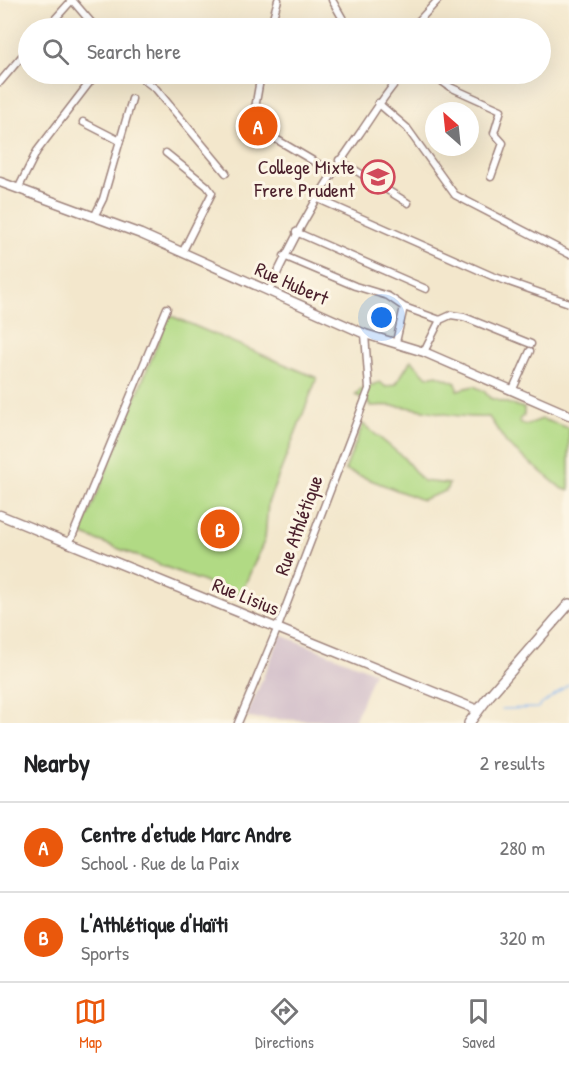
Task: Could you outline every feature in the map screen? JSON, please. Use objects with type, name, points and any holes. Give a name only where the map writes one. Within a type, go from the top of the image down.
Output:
[{"type":"main road","points":[[469,723],[490,695],[569,604]]},
{"type":"street","points":[[56,18],[72,0],[87,18]]},
{"type":"street","points":[[273,18],[278,0]]},
{"type":"street","points":[[332,0],[342,18]]},
{"type":"street","points":[[421,18],[438,0]]},
{"type":"street","points":[[0,82],[18,61]]},
{"type":"street","points":[[18,189],[37,151],[88,84]]},
{"type":"street","points":[[149,84],[226,173]]},
{"type":"street","points":[[259,84],[252,125],[332,172]]},
{"type":"street","points":[[269,291],[296,232],[316,198],[339,160],[393,84]]},
{"type":"street","points":[[446,84],[501,110],[494,133],[503,143],[491,177]]},
{"type":"street","points":[[94,217],[103,199],[132,99]]},
{"type":"street","points":[[378,103],[407,128],[455,195],[569,254]]},
{"type":"street","points":[[83,122],[120,141]]},
{"type":"street","points":[[166,153],[207,186],[212,193],[182,253]]},
{"type":"street","points":[[339,160],[408,203]]},
{"type":"street","name":"Rue Hubert","points":[[0,182],[182,253],[365,334],[424,352],[569,415]]},
{"type":"street","points":[[316,198],[492,276],[569,303]]},
{"type":"street","points":[[296,232],[426,289]]},
{"type":"street","points":[[284,256],[355,286],[388,296],[404,307],[440,320]]},
{"type":"street","points":[[396,342],[404,307]]},
{"type":"street","points":[[69,544],[167,308]]},
{"type":"street","points":[[424,352],[440,320],[452,315],[464,316],[530,347],[513,389]]},
{"type":"street","name":"Rue Athlétique","points":[[238,723],[278,627],[369,388],[365,334]]},
{"type":"street","name":"Rue Lisius","points":[[0,515],[479,709]]},
{"type":"shaded area","points":[[281,635],[374,672],[354,722],[246,718]]},
{"type":"green space","points":[[169,315],[317,378],[268,503],[265,539],[240,596],[81,534]]},
{"type":"green space","points":[[411,360],[427,377],[437,375],[456,383],[457,390],[474,386],[484,391],[490,398],[524,408],[524,415],[519,420],[521,423],[526,425],[542,419],[569,428],[569,491],[561,488],[507,444],[489,417],[459,416],[401,406],[371,406],[365,399],[355,395],[361,389],[380,382],[386,387],[396,384]]},
{"type":"green space","points":[[363,424],[403,457],[423,481],[449,484],[446,491],[422,500],[345,470]]},
{"type":"waterway","points":[[502,709],[537,708],[569,684]]},
{"type":"place","name":"Centre d'etude Marc Andre","points":[[258,126]]},
{"type":"place","name":"College Mixte Frere Prudent","points":[[378,177]]},
{"type":"place","name":"L'Athlétique d'Haïti","points":[[220,529]]}]
